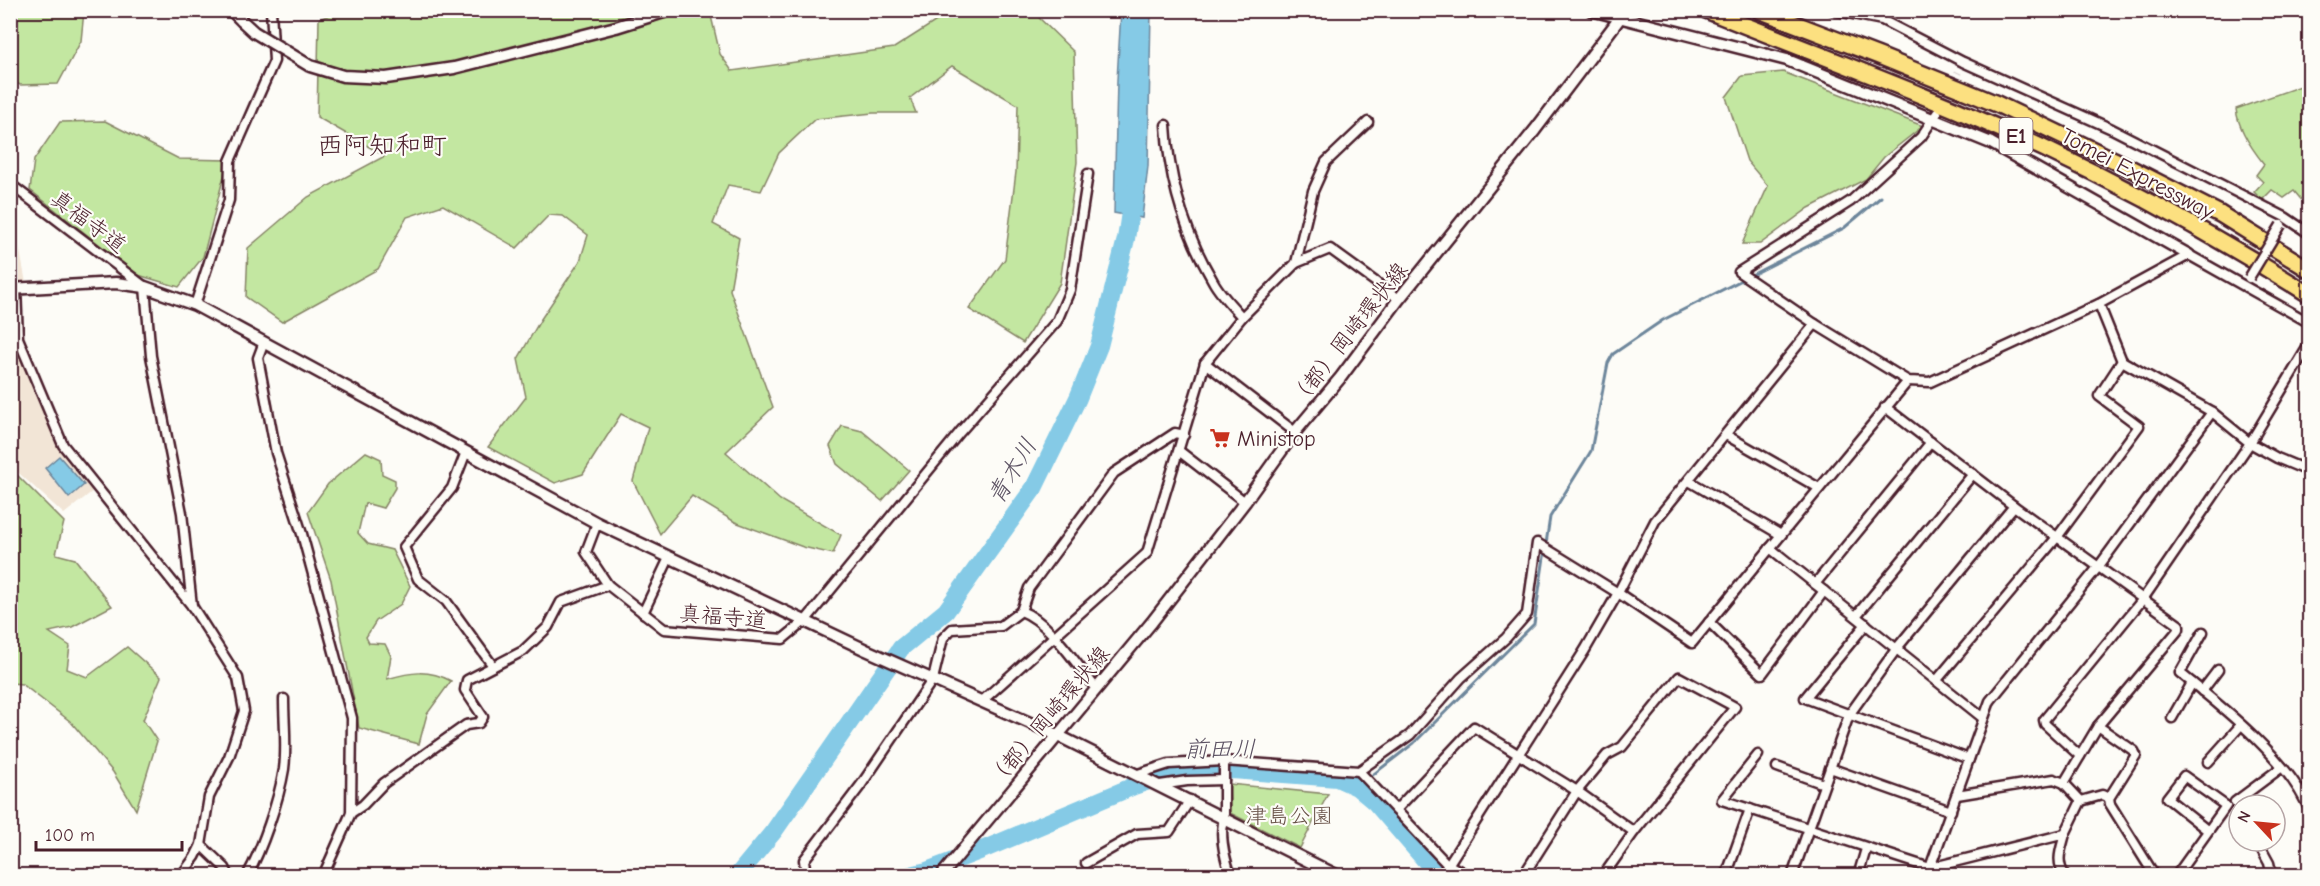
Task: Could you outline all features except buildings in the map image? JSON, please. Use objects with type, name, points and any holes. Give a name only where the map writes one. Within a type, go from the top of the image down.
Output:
[{"type":"highway","name":"Tomei Expressway","points":[[1706,10],[2043,148],[2152,203],[2310,295]]},
{"type":"highway","name":"Tomei Expressway","points":[[1759,10],[1997,104],[2220,214],[2310,270]]},
{"type":"street","points":[[231,10],[254,32],[310,66],[343,76],[386,78],[454,68],[670,10]]},
{"type":"street","points":[[195,305],[229,200],[230,161],[274,61],[271,10]]},
{"type":"street","points":[[1591,10],[1622,15],[1787,60],[1934,117],[1991,143],[2310,323]]},
{"type":"street","points":[[1832,10],[1882,20],[1963,62],[2112,129],[2310,234]]},
{"type":"street","name":"（都）岡崎環状線","points":[[944,874],[1152,622],[1245,502],[1295,432],[1535,130],[1622,15]]},
{"type":"street","points":[[1958,72],[1963,62]]},
{"type":"street","points":[[1934,117],[1921,138],[1851,201],[1739,272],[1815,324],[1908,381],[1930,382],[2098,304],[2189,255]]},
{"type":"street","points":[[1296,263],[1313,191],[1326,162],[1368,122]]},
{"type":"street","points":[[1166,126],[1167,151],[1184,222],[1214,283],[1242,317]]},
{"type":"street","name":"真福寺道","points":[[597,523],[586,552],[608,585],[664,629],[783,639],[806,620],[960,432],[1057,321],[1070,290],[1088,174]]},
{"type":"street","name":"真福寺道","points":[[10,184],[145,287]]},
{"type":"street","points":[[2244,286],[2283,221]]},
{"type":"street","points":[[982,701],[1147,553],[1205,363],[1242,317],[1296,263],[1330,249],[1399,299]]},
{"type":"street","points":[[182,876],[201,845],[209,797],[229,757],[244,711],[238,678],[192,606],[63,445],[18,338],[13,289],[106,282],[145,287],[195,305],[597,523],[866,650],[1057,735],[1338,876]]},
{"type":"street","points":[[145,287],[151,356],[182,513],[192,606]]},
{"type":"street","points":[[2098,304],[2122,361],[2212,412],[2250,443],[2277,458],[2306,470],[2310,463]]},
{"type":"street","points":[[1441,876],[1520,755],[1618,593],[1655,521],[1815,324]]},
{"type":"street","points":[[264,342],[258,358],[276,453],[302,534],[352,718],[351,813],[323,876]]},
{"type":"street","points":[[2080,756],[2045,724],[2044,720],[2144,599],[2250,443],[2310,343]]},
{"type":"street","points":[[1937,680],[2058,536],[2139,426],[2099,396],[2122,361]]},
{"type":"street","points":[[1205,363],[1295,432]]},
{"type":"street","points":[[1138,774],[1168,764],[1224,761],[1359,771],[1410,735],[1461,678],[1506,638],[1527,614],[1537,543],[1618,593],[1692,644],[1908,381]]},
{"type":"street","points":[[1886,407],[2014,506],[2179,625],[2179,629],[2098,726],[2064,783]]},
{"type":"street","points":[[1928,872],[1990,701],[2099,566],[2212,412]]},
{"type":"street","points":[[806,876],[804,860],[861,785],[932,679],[944,638],[952,629],[1001,626],[1021,611],[1029,588],[1114,473],[1175,433],[1184,435]]},
{"type":"street","points":[[1726,435],[1819,488]]},
{"type":"street","points":[[1815,584],[1931,442]]},
{"type":"street","points":[[1179,451],[1245,502]]},
{"type":"street","points":[[466,452],[452,488],[404,547],[418,579],[446,601],[493,666]]},
{"type":"street","points":[[1856,616],[1973,474]]},
{"type":"street","points":[[1689,481],[1781,535]]},
{"type":"street","points":[[1792,876],[1849,715],[1897,648],[2014,506]]},
{"type":"street","points":[[1770,548],[1983,718]]},
{"type":"street","points":[[643,613],[669,558]]},
{"type":"street","points":[[351,813],[363,805],[384,783],[466,725],[479,723],[483,717],[465,690],[467,680],[524,651],[548,627],[561,602],[608,585]]},
{"type":"street","points":[[1709,622],[1762,674],[1824,591]]},
{"type":"street","points":[[1021,611],[1033,616],[1053,636],[1096,688]]},
{"type":"street","points":[[1866,624],[1805,698],[1969,759]]},
{"type":"street","points":[[2203,632],[2180,673],[2241,725],[2282,767],[2304,795],[2310,812]]},
{"type":"street","points":[[2202,691],[2218,670]]},
{"type":"street","points":[[1523,876],[1577,791],[1607,755],[1622,747],[1679,677],[1735,707],[1634,832],[1604,876]]},
{"type":"street","points":[[2172,718],[2192,683]]},
{"type":"street","points":[[247,876],[269,822],[284,769],[284,699]]},
{"type":"street","points":[[2208,762],[2241,725]]},
{"type":"street","points":[[2098,726],[2134,751],[2136,755],[2109,798],[2110,804],[2155,876]]},
{"type":"street","points":[[1396,810],[1474,727],[1577,791],[1634,832]]},
{"type":"street","points":[[1758,755],[1722,800],[1928,872],[1946,862],[2065,834]]},
{"type":"street","points":[[1224,761],[1222,826],[1226,861],[1231,876]]},
{"type":"street","points":[[1777,767],[1824,784]]},
{"type":"street","points":[[2247,793],[2282,767]]},
{"type":"street","points":[[1830,768],[1951,811]]},
{"type":"street","points":[[1359,771],[1447,864],[1469,876]]},
{"type":"street","points":[[2176,876],[2226,806],[2184,776],[2168,798],[2207,830]]},
{"type":"street","points":[[1957,795],[2054,779],[2064,783],[2081,801]]},
{"type":"street","points":[[1160,786],[1187,781],[1224,780]]},
{"type":"street","points":[[2065,876],[2058,860],[2065,834],[2081,801],[2102,795],[2109,798]]},
{"type":"street","points":[[1086,863],[1137,834],[1169,832],[1190,800]]},
{"type":"street","points":[[1726,876],[1750,809]]},
{"type":"street","points":[[201,845],[225,868],[229,876]]},
{"type":"street","points":[[1858,876],[1866,849]]},
{"type":"street","points":[[2264,853],[2272,876]]},
{"type":"shaded area","points":[[10,197],[26,283],[11,285],[13,340],[58,447],[93,491],[64,514],[11,466]]},
{"type":"green space","points":[[10,11],[84,11],[81,41],[58,84],[20,85],[11,80]]},
{"type":"green space","points":[[340,11],[731,11],[711,16],[720,54],[732,71],[894,48],[941,18],[973,11],[1032,11],[1074,52],[1077,162],[1060,283],[1023,343],[969,309],[1005,259],[1016,172],[1018,105],[952,66],[910,98],[916,113],[873,113],[815,119],[779,153],[761,191],[728,185],[713,224],[739,238],[730,290],[773,407],[726,452],[780,500],[841,535],[833,554],[803,547],[735,522],[692,496],[660,534],[633,481],[648,427],[621,414],[583,474],[555,483],[488,447],[526,397],[518,359],[541,319],[580,261],[588,235],[563,216],[549,215],[517,248],[443,205],[407,217],[378,269],[282,322],[246,297],[248,248],[308,197],[385,156],[317,117],[319,19]]},
{"type":"green space","points":[[1783,72],[1923,126],[1884,157],[1866,179],[1809,208],[1760,244],[1742,244],[1768,186],[1747,161],[1726,97],[1742,76]]},
{"type":"green space","points":[[2309,83],[2309,209],[2294,191],[2284,198],[2272,190],[2262,200],[2254,192],[2263,182],[2256,175],[2264,164],[2250,145],[2236,109]]},
{"type":"green space","points":[[105,121],[179,159],[228,160],[203,257],[179,287],[138,275],[30,190],[34,160],[60,122]]},
{"type":"green space","points":[[842,426],[862,431],[909,470],[882,501],[837,464],[830,446]]},
{"type":"green space","points":[[366,452],[381,459],[382,474],[395,480],[395,488],[383,508],[365,503],[358,533],[368,544],[392,550],[410,586],[401,604],[376,621],[366,637],[369,643],[385,644],[391,656],[387,679],[427,673],[451,681],[427,714],[419,744],[359,728],[331,580],[308,512],[328,484]]},
{"type":"green space","points":[[11,469],[64,522],[56,554],[75,559],[112,606],[72,627],[49,632],[70,646],[67,669],[87,677],[127,647],[161,677],[143,720],[157,741],[136,810],[113,772],[71,722],[22,684],[11,683]]},
{"type":"green space","name":"津島公園","points":[[1229,784],[1328,794],[1300,848],[1230,813]]},
{"type":"water","points":[[1121,11],[1151,11],[1148,166],[1142,218],[1114,213]]},
{"type":"water","points":[[59,456],[84,485],[69,498],[45,468]]},
{"type":"waterway","name":"青木川","points":[[737,876],[774,831],[901,648],[946,611],[1034,488],[1078,398],[1099,346],[1126,239],[1133,192]]},
{"type":"waterway","points":[[1357,787],[1414,743],[1534,624],[1550,517],[1591,451],[1608,363],[1613,354],[1663,320],[1844,228],[1881,197]]},
{"type":"waterway","name":"前田川","points":[[907,876],[927,871],[982,850],[1134,786],[1173,773],[1232,770],[1337,778],[1357,787],[1375,802],[1439,876]]},
{"type":"tunnel","points":[[1941,105],[1958,72]]},
{"type":"place","name":"Ministop","points":[[1220,438]]},
{"type":"district","name":"西阿知和町","points":[[382,145]]}]
